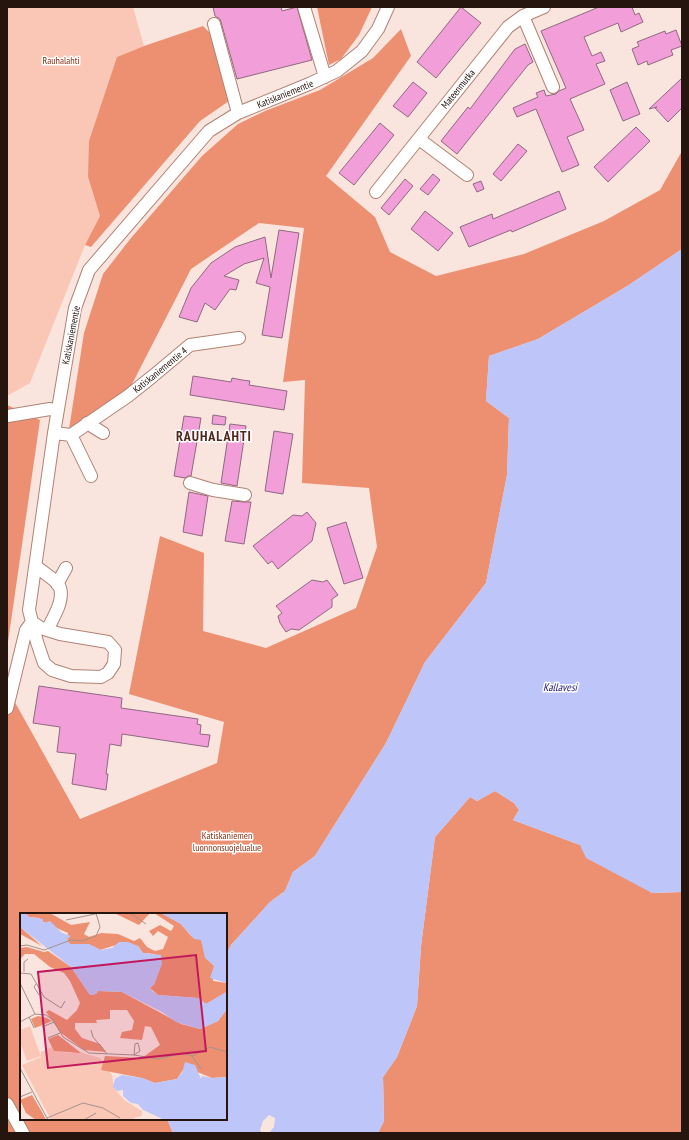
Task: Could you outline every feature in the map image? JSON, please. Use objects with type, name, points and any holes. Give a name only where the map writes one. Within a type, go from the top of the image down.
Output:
[{"type":"street","points":[[304,7],[325,76]]},
{"type":"street","name":"Katiskaniementie","points":[[47,630],[60,634],[108,642],[115,650],[114,664],[108,674],[101,677],[71,676],[52,670],[44,662],[29,610],[54,433],[75,308],[89,270],[209,131],[238,113],[337,71],[362,51],[378,29],[388,7]]},
{"type":"street","name":"Mateenmutka","points":[[376,192],[508,27],[523,16],[544,7]]},
{"type":"street","points":[[523,16],[553,87]]},
{"type":"street","points":[[214,24],[238,113]]},
{"type":"street","points":[[420,137],[423,142],[467,175]]},
{"type":"street","name":"Katiskaniementie 4","points":[[71,435],[128,396],[190,345],[239,338]]},
{"type":"street","points":[[8,416],[50,409]]},
{"type":"street","points":[[87,423],[103,433]]},
{"type":"street","points":[[54,433],[71,435],[91,476]]},
{"type":"street","points":[[190,483],[213,490],[245,495]]},
{"type":"street","points":[[7,708],[26,630],[32,622],[47,630],[60,601],[61,592],[58,584],[36,566]]},
{"type":"street","points":[[58,584],[66,568]]},
{"type":"street","points":[[7,1104],[23,1133]]},
{"type":"green space","name":"Rauhalahti","points":[[7,7],[133,7],[144,46],[117,57],[88,177],[100,216],[85,245],[30,383],[7,396]]},
{"type":"green space","points":[[317,7],[372,7],[359,35],[341,59],[329,65]]},
{"type":"green space","points":[[203,26],[213,36],[229,101],[200,121],[91,247],[85,245],[100,216],[88,177],[89,141],[117,57]]},
{"type":"green space","name":"Katiskaniemen luonnonsuojelualue","points":[[401,29],[411,56],[326,176],[375,217],[390,252],[436,276],[524,254],[604,221],[660,190],[682,151],[682,249],[629,285],[538,339],[489,356],[486,401],[509,418],[507,475],[486,583],[425,662],[386,743],[315,856],[293,872],[285,891],[270,902],[231,945],[227,953],[227,913],[20,913],[20,1120],[167,1120],[173,1133],[7,1133],[7,688],[80,819],[217,763],[224,722],[129,694],[160,536],[204,553],[203,631],[266,648],[356,608],[377,547],[369,488],[302,483],[305,380],[283,382],[304,228],[259,223],[191,269],[129,390],[69,429],[84,333],[103,274],[131,238],[202,156],[238,124],[265,111],[320,90],[373,58]]},
{"type":"green space","points":[[7,405],[40,420],[7,649]]},
{"type":"green space","points":[[495,791],[514,803],[519,810],[513,820],[580,845],[652,893],[682,892],[682,1133],[378,1133],[384,1121],[383,1077],[397,1057],[417,1006],[421,946],[435,837],[470,797],[477,801]]},
{"type":"water","name":"Kallavesi","points":[[682,249],[682,892],[652,893],[586,858],[580,845],[513,820],[519,810],[514,803],[495,791],[477,801],[470,797],[435,837],[421,946],[417,1006],[397,1057],[383,1077],[384,1121],[378,1133],[269,1133],[274,1127],[275,1118],[269,1115],[263,1121],[260,1130],[262,1133],[173,1133],[167,1120],[227,1120],[227,953],[231,945],[270,902],[285,891],[293,872],[315,856],[386,743],[425,662],[486,583],[507,475],[509,418],[486,401],[489,356],[538,339],[629,285]]},
{"type":"building","points":[[213,7],[281,7],[282,11],[297,7],[312,60],[237,79],[220,19],[215,16]]},
{"type":"building","points":[[461,7],[481,23],[436,78],[417,62]]},
{"type":"building","points":[[599,7],[632,7],[635,15],[639,13],[643,22],[621,32],[618,23],[584,37],[592,56],[601,52],[605,61],[596,64],[605,84],[570,99],[584,130],[567,137],[579,165],[562,172],[536,109],[517,117],[513,108],[538,97],[536,93],[544,90],[546,96],[556,94],[566,88],[541,31]]},
{"type":"building","points":[[676,30],[682,46],[671,50],[673,55],[648,65],[647,61],[638,65],[632,49],[639,46],[637,42],[665,31],[666,34]]},
{"type":"building","points":[[525,44],[533,62],[528,65],[457,154],[441,141],[468,107],[470,109],[515,49]]},
{"type":"building","points":[[682,78],[682,108],[668,122],[655,108],[657,107],[649,109]]},
{"type":"building","points":[[413,82],[427,93],[408,117],[393,106]]},
{"type":"building","points":[[627,82],[640,114],[623,121],[610,90]]},
{"type":"building","points":[[380,123],[394,135],[354,185],[339,173]]},
{"type":"building","points":[[636,127],[650,141],[608,182],[594,167]]},
{"type":"building","points":[[518,144],[527,151],[501,181],[493,174]]},
{"type":"building","points":[[433,174],[440,180],[428,195],[420,189]]},
{"type":"building","points":[[405,179],[413,186],[389,215],[381,208]]},
{"type":"building","points":[[481,181],[484,189],[477,192],[473,184]]},
{"type":"building","points":[[559,191],[566,209],[512,232],[511,230],[469,247],[460,227],[492,214],[493,219]]},
{"type":"building","points":[[425,211],[453,233],[438,251],[411,229]]},
{"type":"building","points":[[279,230],[299,233],[282,338],[262,335],[270,287],[256,283],[264,258],[244,264],[224,276],[239,280],[236,290],[230,289],[215,310],[205,303],[197,322],[179,317],[191,288],[211,263],[235,247],[265,237],[271,278]]},
{"type":"building","points":[[193,376],[231,382],[232,378],[250,381],[249,385],[287,391],[284,410],[190,395]]},
{"type":"building","points":[[213,415],[226,417],[225,425],[212,424]]},
{"type":"building","points":[[184,416],[201,418],[191,476],[185,478],[174,476]]},
{"type":"building","points":[[230,424],[246,426],[237,486],[221,483]]},
{"type":"building","points":[[274,431],[293,434],[283,494],[265,491]]},
{"type":"building","points":[[189,492],[208,496],[202,536],[183,532]]},
{"type":"building","points":[[232,501],[251,502],[244,544],[225,541]]},
{"type":"building","points":[[307,512],[316,523],[312,541],[278,569],[272,561],[268,564],[253,546],[293,515],[302,516]]},
{"type":"building","points":[[346,522],[363,578],[344,584],[327,528]]},
{"type":"building","points":[[312,580],[323,582],[327,580],[338,595],[332,599],[332,607],[299,630],[291,629],[286,632],[280,623],[278,616],[282,613],[276,606]]},
{"type":"building","points":[[39,686],[122,698],[121,708],[198,719],[197,724],[201,725],[200,734],[210,735],[208,747],[122,734],[121,746],[110,744],[106,774],[108,774],[106,790],[72,784],[76,754],[57,752],[60,727],[33,723]]},
{"type":"district","name":"RAUHALAHTI","points":[[214,436]]}]
